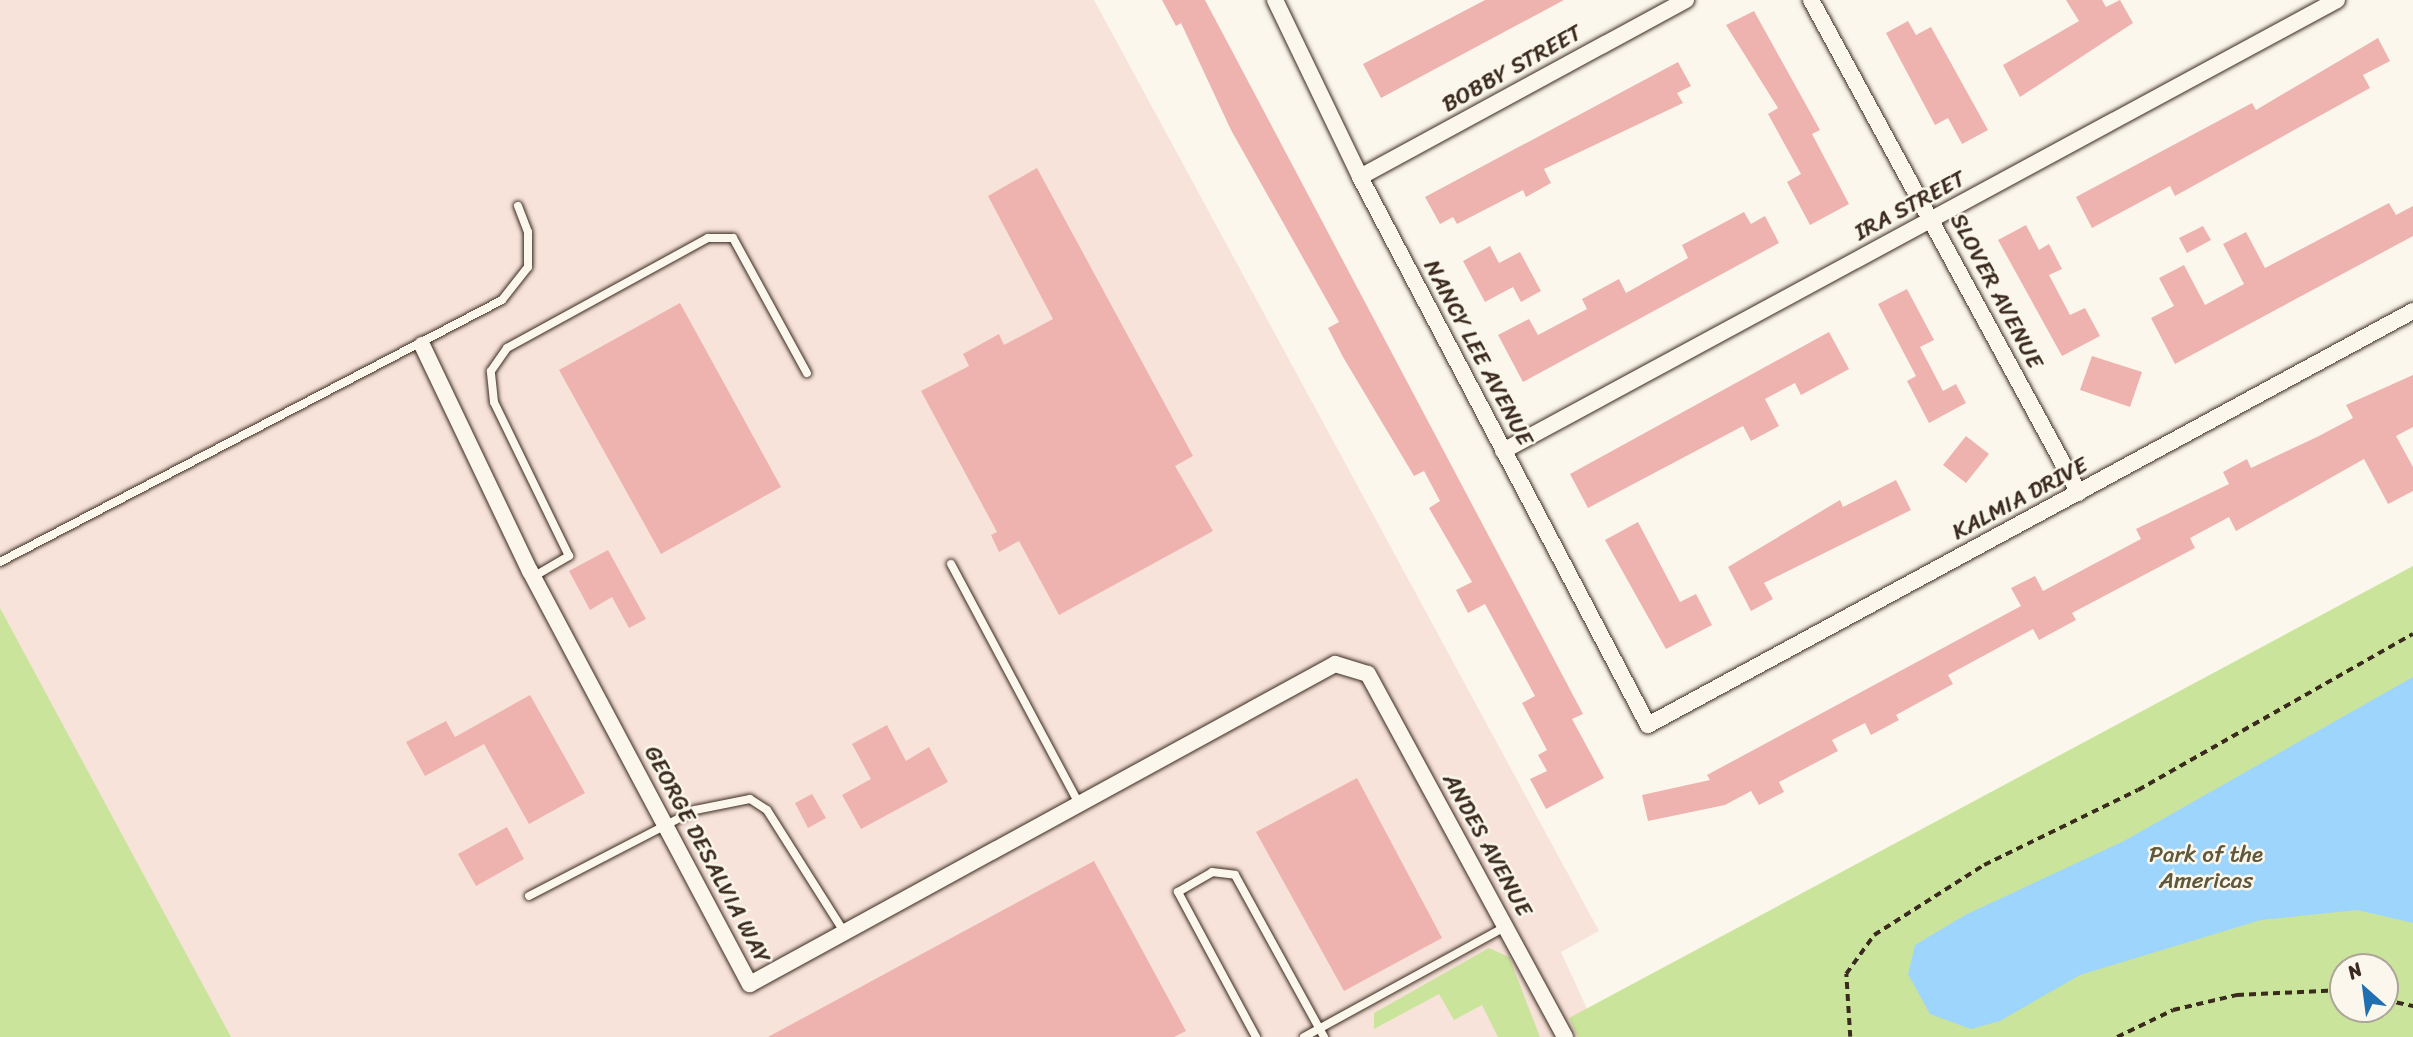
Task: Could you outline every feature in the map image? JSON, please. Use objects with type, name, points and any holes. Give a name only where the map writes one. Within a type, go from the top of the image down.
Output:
[{"type":"street","name":"NANCY LEE AVENUE","points":[[1275,0],[1360,177],[1648,725]]},
{"type":"street","name":"BOBBY STREET","points":[[1360,177],[1686,0]]},
{"type":"street","name":"SLOVER AVENUE","points":[[1811,0],[1933,220],[2079,493]]},
{"type":"street","name":"IRA STREET","points":[[1503,451],[2337,0]]},
{"type":"street","name":"KALMIA DRIVE","points":[[1648,725],[2413,311]]},
{"type":"street","name":"GEORGE DESALVIA WAY","points":[[422,345],[533,577],[750,984],[1316,671],[1335,664],[1368,674]]},
{"type":"street","name":"ANDES AVENUE","points":[[1368,674],[1565,1037]]},
{"type":"lane","points":[[0,562],[422,345],[521,283],[530,251],[518,206]]},
{"type":"lane","points":[[533,577],[569,556],[494,402],[491,371],[507,348],[708,238],[733,238],[807,373]]},
{"type":"lane","points":[[951,565],[1079,804]]},
{"type":"lane","points":[[529,896],[695,810],[750,800],[767,810],[844,932]]},
{"type":"lane","points":[[1256,1037],[1178,892],[1212,872],[1235,875],[1322,1033]]},
{"type":"lane","points":[[1304,1037],[1322,1033],[1506,927]]},
{"type":"path","points":[[1850,1037],[1846,974],[1854,956],[1885,927],[1984,865],[2126,796],[2413,634]]},
{"type":"path","points":[[2117,1037],[2173,1010],[2237,995],[2329,991]]},
{"type":"shaded area","points":[[0,0],[1094,0],[1599,931],[1561,952],[1600,1037],[0,1037]]},
{"type":"green space","name":"Park of the Americas","points":[[2413,566],[2413,1037],[1578,1037],[1569,1018]]},
{"type":"green space","points":[[0,608],[231,1037],[0,1037]]},
{"type":"green space","points":[[1489,948],[1509,957],[1540,1037],[1498,1037],[1482,1005],[1454,1020],[1439,994],[1374,1029],[1374,1013]]},
{"type":"water","points":[[2413,677],[2413,923],[2357,910],[2261,920],[2080,975],[2000,1021],[1971,1029],[1930,1014],[1908,974],[1915,945],[1965,915],[2124,841]]},
{"type":"building","points":[[1162,0],[1205,0],[1583,714],[1572,719],[1604,778],[1546,809],[1530,779],[1547,771],[1538,755],[1547,750],[1522,703],[1535,696],[1485,604],[1468,613],[1456,590],[1472,582],[1429,508],[1440,501],[1424,471],[1414,476],[1343,357],[1328,328],[1339,322],[1231,130],[1181,23],[1176,26]]},
{"type":"building","points":[[1485,0],[1564,0],[1381,98],[1363,64]]},
{"type":"building","points":[[2066,0],[2102,0],[2106,7],[2120,0],[2133,23],[2020,97],[2003,65],[2079,21]]},
{"type":"building","points":[[1754,11],[1820,130],[1812,134],[1849,204],[1810,225],[1787,182],[1801,174],[1768,114],[1778,108],[1726,25]]},
{"type":"building","points":[[1908,21],[1916,35],[1931,27],[1988,130],[1962,144],[1948,118],[1935,125],[1886,33]]},
{"type":"building","points":[[2378,38],[2390,61],[2363,75],[2370,88],[2175,196],[2170,186],[2092,228],[2076,197],[2252,103],[2256,110]]},
{"type":"building","points":[[1678,62],[1691,86],[1677,93],[1683,103],[1544,169],[1551,183],[1526,197],[1523,190],[1457,224],[1453,217],[1440,224],[1425,197]]},
{"type":"building","points":[[1037,168],[1193,456],[1175,466],[1213,531],[1059,615],[1019,541],[999,552],[991,535],[997,532],[921,391],[969,366],[963,354],[999,334],[1004,345],[1053,319],[988,196]]},
{"type":"building","points":[[2389,203],[2396,215],[2413,206],[2413,236],[2175,364],[2151,318],[2174,306],[2159,278],[2184,265],[2205,305],[2244,284],[2223,244],[2246,232],[2265,268]]},
{"type":"building","points":[[1744,212],[1751,224],[1765,216],[1779,243],[1523,382],[1498,335],[1529,319],[1538,335],[1587,309],[1582,299],[1619,279],[1626,293],[1688,258],[1682,245]]},
{"type":"building","points":[[2026,225],[2039,250],[2049,244],[2062,269],[2049,275],[2070,315],[2085,308],[2100,336],[2062,356],[1998,240]]},
{"type":"building","points":[[2203,226],[2211,240],[2187,253],[2179,238]]},
{"type":"building","points":[[1490,246],[1499,263],[1520,252],[1541,291],[1521,302],[1513,287],[1485,302],[1463,261]]},
{"type":"building","points":[[1907,289],[1934,340],[1920,347],[1943,391],[1956,384],[1966,403],[1929,423],[1907,381],[1916,376],[1878,304]]},
{"type":"building","points":[[680,303],[781,487],[661,554],[559,370]]},
{"type":"building","points":[[1829,332],[1849,369],[1801,395],[1795,383],[1765,399],[1779,426],[1751,441],[1743,426],[1588,508],[1570,474]]},
{"type":"building","points":[[2092,356],[2142,372],[2130,407],[2080,390]]},
{"type":"building","points":[[2413,375],[2413,427],[2396,436],[2413,467],[2413,491],[2388,504],[2364,459],[2236,531],[2229,517],[2190,538],[2195,548],[2072,613],[2076,620],[2039,640],[2033,629],[1948,675],[1953,684],[1896,715],[1899,720],[1871,735],[1865,723],[1832,740],[1838,751],[1779,782],[1784,792],[1759,805],[1751,791],[1725,805],[1648,821],[1642,795],[1710,780],[1707,775],[2021,606],[2011,588],[2035,576],[2043,591],[2141,539],[2136,529],[2229,484],[2223,472],[2247,459],[2251,468],[2317,437],[2353,418],[2346,405]]},
{"type":"building","points":[[1966,436],[1989,454],[1966,483],[1943,465]]},
{"type":"building","points":[[1896,480],[1911,510],[1764,583],[1773,599],[1751,611],[1728,567],[1840,500],[1843,507]]},
{"type":"building","points":[[1638,522],[1680,602],[1696,594],[1712,625],[1666,649],[1605,540]]},
{"type":"building","points":[[608,550],[646,619],[629,628],[612,597],[590,610],[569,571]]},
{"type":"building","points":[[530,695],[585,793],[529,824],[484,744],[425,776],[406,742],[446,721],[455,737]]},
{"type":"building","points":[[887,725],[906,761],[929,747],[948,782],[861,829],[842,795],[871,779],[852,744]]},
{"type":"building","points":[[1357,778],[1442,938],[1344,991],[1256,832]]},
{"type":"building","points":[[812,794],[826,818],[808,828],[795,803]]},
{"type":"building","points":[[507,827],[524,859],[476,886],[458,854]]},
{"type":"building","points":[[1094,861],[1186,1031],[1174,1037],[768,1037]]}]
